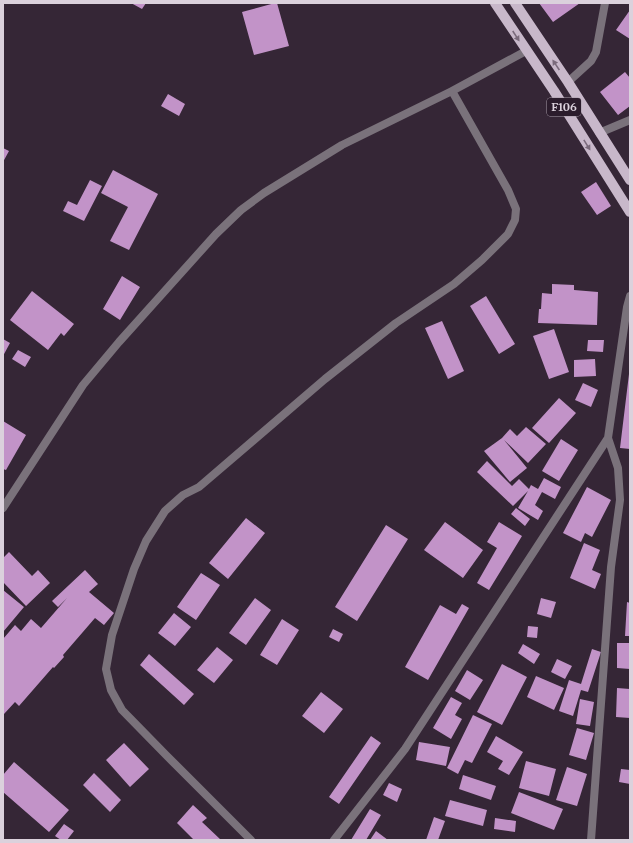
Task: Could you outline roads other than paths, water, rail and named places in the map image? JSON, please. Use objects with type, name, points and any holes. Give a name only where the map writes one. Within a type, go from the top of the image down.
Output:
[{"type":"main road","name":"F106","points":[[495,3],[554,91],[630,212]]},
{"type":"main road","name":"F106","points":[[515,3],[568,82],[630,180]]},
{"type":"street","points":[[568,82],[591,61],[596,52],[606,3]]},
{"type":"street","points":[[3,508],[83,385],[119,342],[211,240],[241,210],[264,194],[342,146],[452,91],[526,51]]},
{"type":"street","points":[[251,840],[122,710],[111,690],[106,669],[112,635],[134,569],[146,541],[165,512],[183,495],[199,487],[326,379],[396,323],[454,284],[482,260],[508,234],[515,220],[516,209],[508,190],[452,91]]},
{"type":"street","points":[[600,133],[630,120]]},
{"type":"street","points":[[334,840],[405,749],[608,438],[627,307],[630,296]]},
{"type":"street","points":[[591,840],[611,567],[620,500],[618,468],[608,438]]}]
